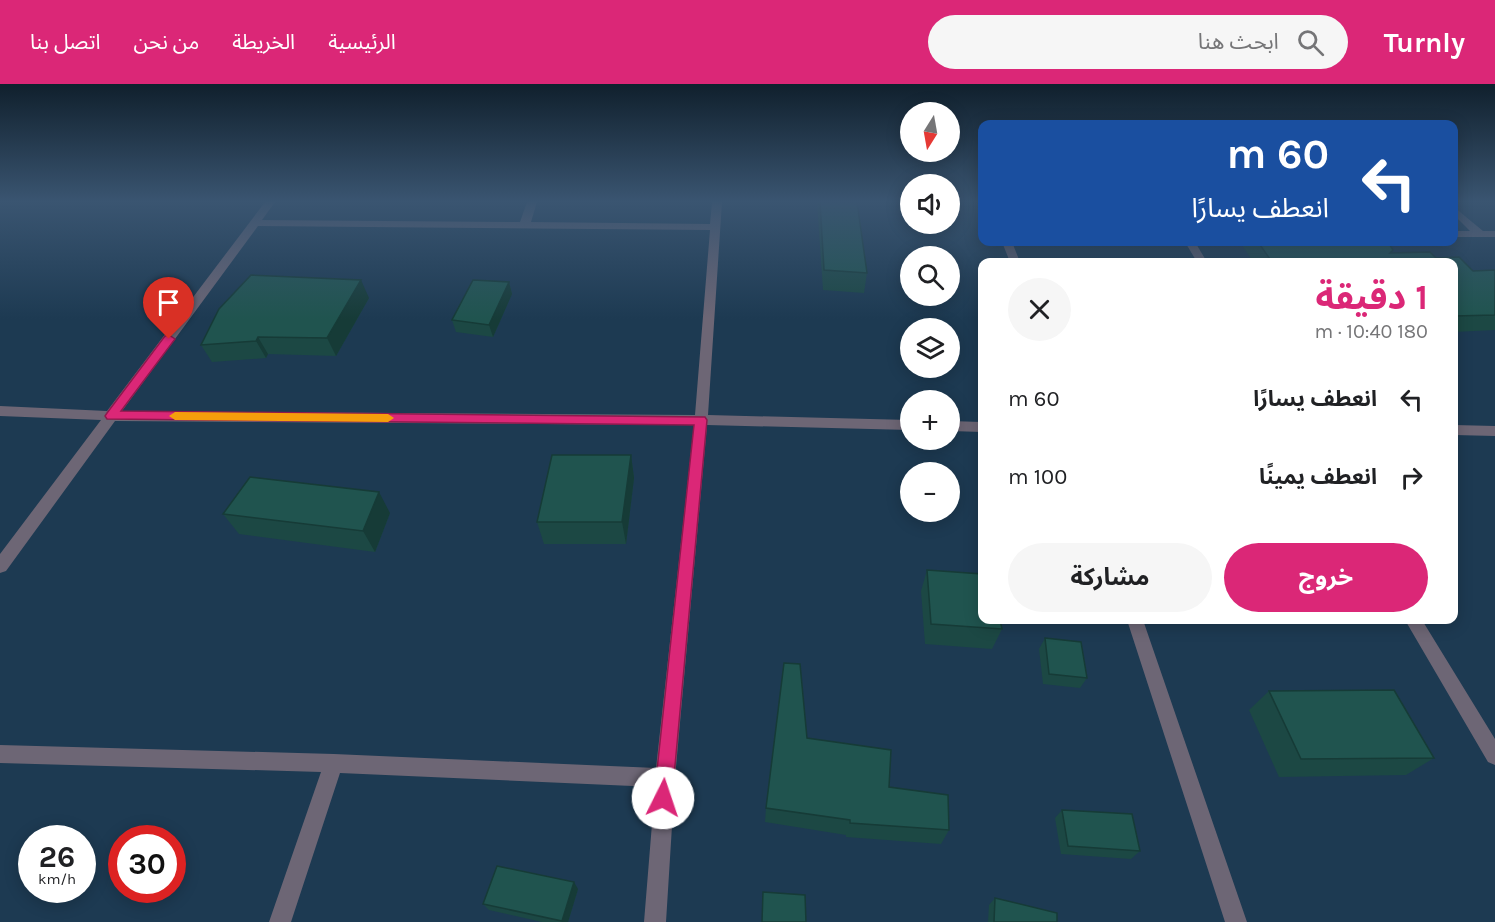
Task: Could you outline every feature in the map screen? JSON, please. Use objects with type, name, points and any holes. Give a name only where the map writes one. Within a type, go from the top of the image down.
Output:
[{"type":"street","points":[[0,566],[242,241]]},
{"type":"street","points":[[656,922],[664,778],[701,420],[713,241]]},
{"type":"street","points":[[0,411],[112,416],[701,420],[900,425]]},
{"type":"street","points":[[960,426],[978,427]]},
{"type":"street","points":[[1458,430],[1495,431]]},
{"type":"street","points":[[1136,624],[1236,922]]},
{"type":"street","points":[[1415,624],[1495,756]]},
{"type":"street","points":[[0,754],[334,763],[664,778]]},
{"type":"street","points":[[280,922],[334,763]]},
{"type":"building","points":[[822,241],[863,241],[867,273],[824,270]]},
{"type":"building","points":[[1261,246],[1390,246],[1393,250],[1390,253],[1430,252],[1436,258],[1269,258]]},
{"type":"building","points":[[1459,257],[1473,271],[1495,270],[1495,315],[1458,316],[1458,258],[1436,258]]},
{"type":"building","points":[[251,275],[361,280],[327,338],[258,337],[256,341],[201,345],[219,309]]},
{"type":"building","points":[[473,280],[509,282],[489,325],[452,320]]},
{"type":"building","points":[[552,455],[631,455],[622,522],[537,522]]},
{"type":"building","points":[[250,477],[379,492],[363,531],[223,514]]},
{"type":"building","points":[[927,570],[978,574],[978,624],[1001,624],[1002,629],[931,624]]},
{"type":"building","points":[[1045,638],[1081,642],[1087,678],[1049,674]]},
{"type":"building","points":[[784,663],[800,664],[807,738],[891,750],[889,787],[948,795],[949,830],[850,823],[850,820],[766,808]]},
{"type":"building","points":[[1394,690],[1434,758],[1301,759],[1269,691]]},
{"type":"building","points":[[1062,810],[1132,814],[1140,851],[1068,846]]},
{"type":"building","points":[[497,866],[574,882],[562,921],[483,904]]},
{"type":"building","points":[[763,892],[805,895],[806,922],[762,922]]},
{"type":"building","points":[[995,898],[1057,913],[1057,922],[994,922]]},
{"type":"slow traffic","points":[[175,416],[388,418]]},
{"type":"route","points":[[169,339],[112,416],[701,420],[663,798]]}]
